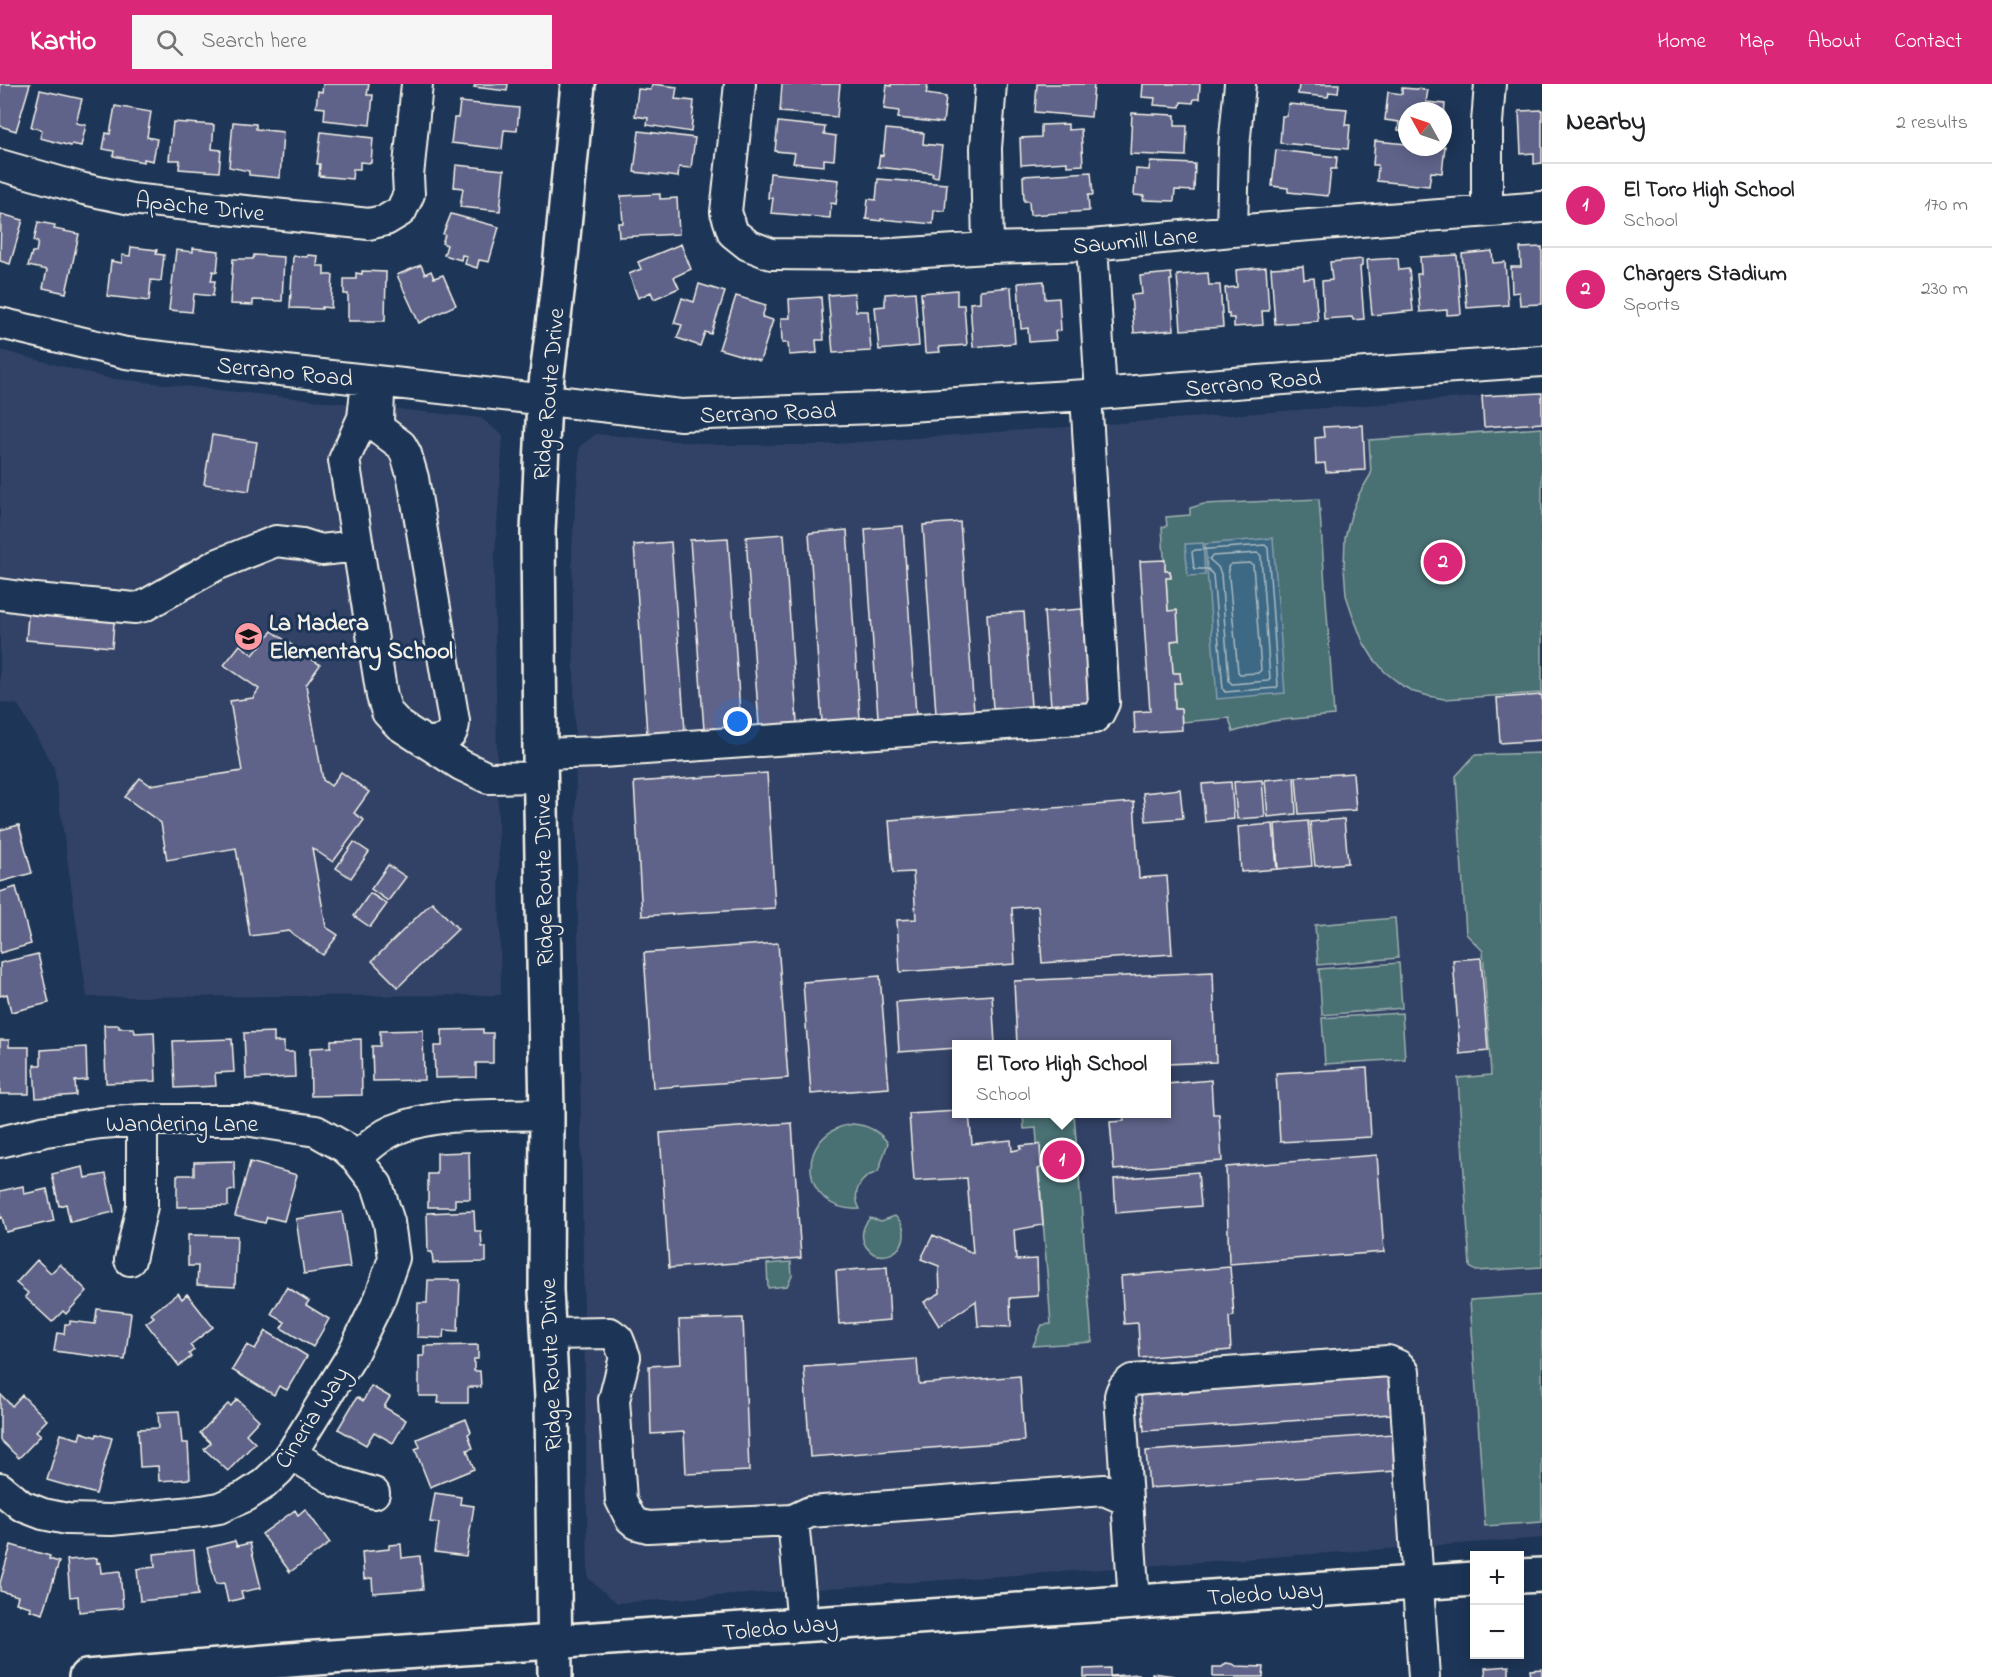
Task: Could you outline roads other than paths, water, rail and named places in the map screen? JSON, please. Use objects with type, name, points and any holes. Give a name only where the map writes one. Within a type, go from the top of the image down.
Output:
[{"type":"main road","name":"Ridge Route Drive","points":[[555,1677],[549,1334],[546,1290],[547,1114],[538,532],[544,401],[578,84]]},
{"type":"main road","points":[[1524,1576],[1542,1575]]},
{"type":"main road","name":"Toledo Way","points":[[86,1677],[302,1659],[1470,1579]]},
{"type":"street","name":"Apache Drive","points":[[0,165],[84,189],[131,199],[369,224],[386,220],[401,211],[409,194],[408,176],[417,84]]},
{"type":"street","name":"Sawmill Lane","points":[[740,84],[726,212],[733,233],[748,245],[771,254],[877,255],[988,248],[1092,245],[1232,231],[1542,207]]},
{"type":"street","points":[[988,248],[986,148],[991,84]]},
{"type":"street","points":[[1232,231],[1234,147],[1240,84]]},
{"type":"street","points":[[1487,211],[1486,123],[1490,84]]},
{"type":"street","points":[[373,382],[363,418],[344,460],[382,696],[387,712],[399,725],[461,765],[488,778],[602,752],[1094,717],[1104,703],[1093,395],[1092,245]]},
{"type":"street","name":"Serrano Road","points":[[0,323],[126,353],[681,415],[876,408],[1093,395],[1542,361]]},
{"type":"street","points":[[373,382],[381,430],[401,445],[406,454],[412,478],[454,721],[454,729],[443,741],[427,742]]},
{"type":"street","points":[[0,594],[135,608],[144,606],[216,565],[276,540],[321,550],[358,546]]},
{"type":"street","points":[[356,1158],[379,1138],[393,1130],[411,1125],[454,1118],[547,1114]]},
{"type":"street","points":[[130,1260],[142,1206],[142,1120]]},
{"type":"street","name":"Wandering Lane","points":[[0,1142],[90,1124],[142,1120],[245,1120],[316,1131],[344,1147],[356,1158]]},
{"type":"street","name":"Cineria Way","points":[[0,1488],[22,1506],[43,1514],[67,1519],[111,1520],[202,1511],[229,1504],[253,1492],[279,1470],[352,1355],[380,1298],[394,1258],[393,1240],[384,1203],[377,1185],[356,1158]]},
{"type":"street","points":[[549,1334],[610,1333],[621,1344],[625,1357],[614,1400],[621,1500],[630,1518],[637,1524],[648,1527],[793,1520],[810,1512],[1104,1490],[1127,1500]]},
{"type":"street","points":[[1134,1602],[1120,1396],[1122,1389],[1132,1380],[1388,1361],[1395,1363],[1404,1372],[1424,1677]]},
{"type":"street","points":[[291,1454],[338,1482],[374,1493]]},
{"type":"street","points":[[793,1520],[803,1624]]},
{"type":"water","points":[[1273,538],[1285,693],[1217,699],[1205,544]]},
{"type":"water","points":[[1203,543],[1205,575],[1188,576],[1185,544]]},
{"type":"place","name":"Chargers Stadium","points":[[1443,562]]},
{"type":"place","name":"La Madera Elementary School","points":[[248,636]]},
{"type":"place","name":"El Toro High School","points":[[1062,1160]]}]
